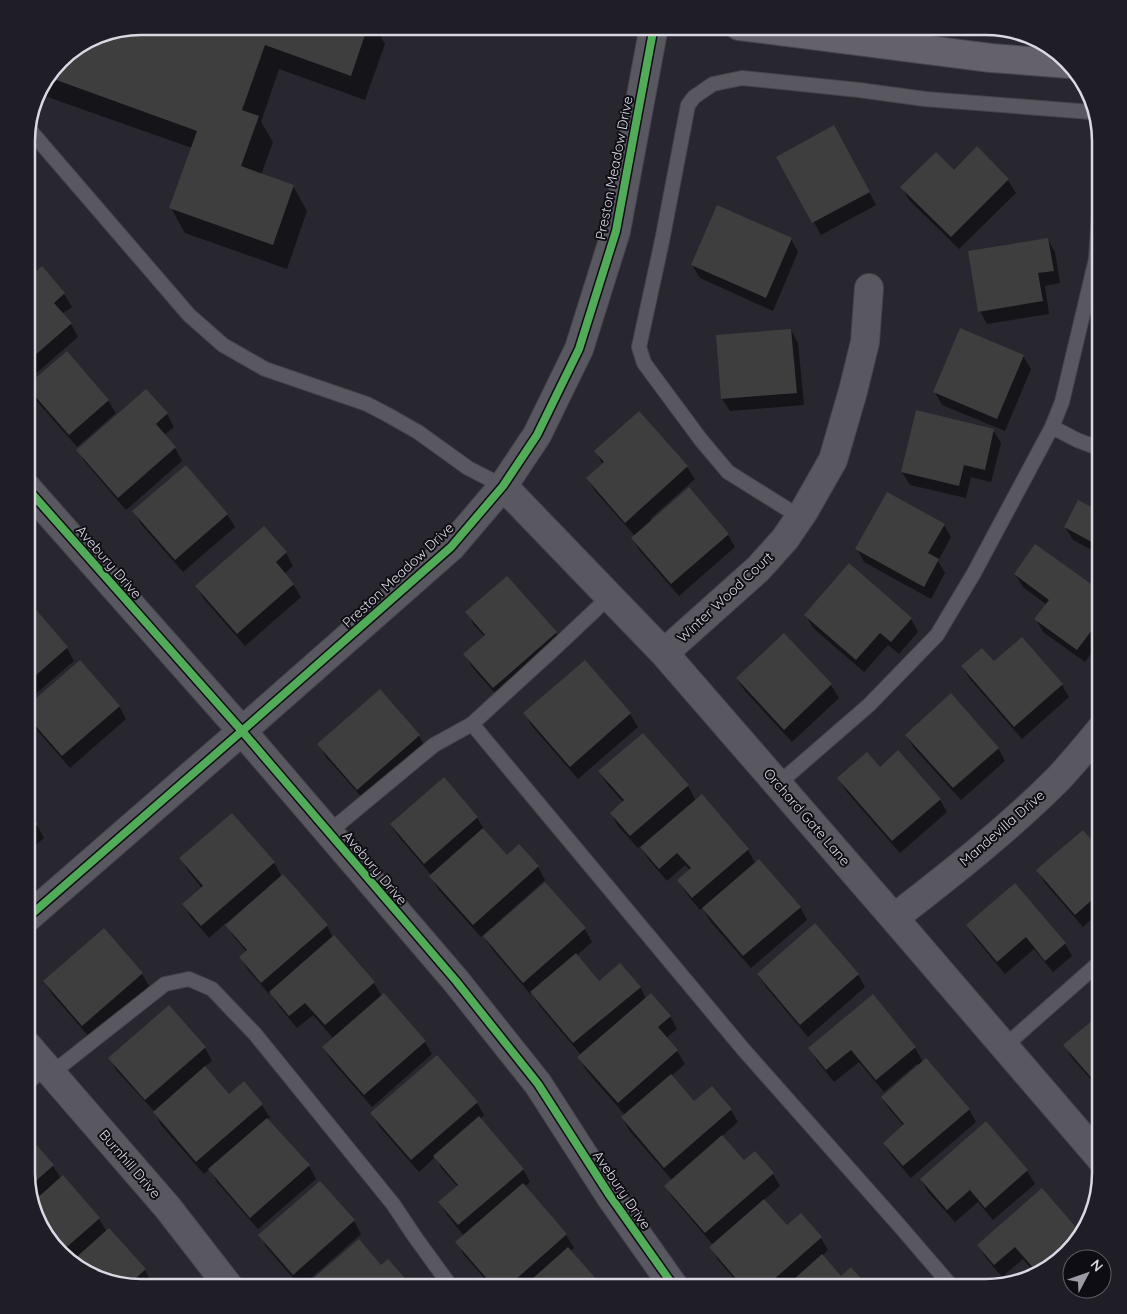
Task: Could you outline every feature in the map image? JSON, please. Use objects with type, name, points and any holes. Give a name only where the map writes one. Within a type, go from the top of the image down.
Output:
[{"type":"main road","points":[[810,35],[991,58],[1058,63]]},
{"type":"street","name":"Preston Meadow Drive","points":[[35,911],[451,547],[503,486],[537,435],[579,349],[616,231],[652,35]]},
{"type":"street","name":"Winter Wood Court","points":[[664,653],[758,569],[785,539],[833,460],[853,391],[864,342],[869,288]]},
{"type":"street","name":"Orchard Gate Lane","points":[[503,486],[664,653],[1092,1148]]},
{"type":"street","name":"Avebury Drive","points":[[35,497],[242,731],[456,982],[538,1084],[610,1196],[669,1279]]},
{"type":"street","name":"Mandevilla Drive","points":[[894,918],[1009,825],[1059,778],[1092,740]]},
{"type":"street","name":"Burnhill Drive","points":[[35,1063],[41,1075],[168,1208],[223,1279]]},
{"type":"lane","points":[[800,517],[728,472],[701,440],[644,362],[639,347],[662,241],[688,105],[694,98],[713,84],[742,78],[926,99],[1088,112]]},
{"type":"lane","points":[[35,136],[189,315],[224,345],[265,369],[367,404],[388,414],[418,432],[468,468],[503,486]]},
{"type":"lane","points":[[778,784],[869,706],[937,635],[974,573],[1052,427],[1062,402],[1092,276]]},
{"type":"lane","points":[[1052,427],[1092,446]]},
{"type":"lane","points":[[329,832],[434,745],[472,724],[610,597]]},
{"type":"lane","points":[[472,724],[743,1048],[946,1279]]},
{"type":"lane","points":[[1005,1046],[1092,969]]},
{"type":"lane","points":[[41,1075],[165,984],[189,979],[212,988],[255,1034],[393,1204],[445,1279]]},
{"type":"building","points":[[365,35],[351,76],[265,45],[242,110],[259,116],[241,166],[294,185],[273,245],[169,208],[197,131],[55,79],[71,61],[88,49],[100,43],[127,36]]},
{"type":"building","points":[[834,125],[870,192],[812,223],[776,157]]},
{"type":"building","points":[[977,146],[1009,179],[951,237],[900,187],[936,152],[954,170]]},
{"type":"building","points":[[717,205],[792,238],[766,298],[691,265]]},
{"type":"building","points":[[1048,238],[1054,271],[1038,273],[1043,301],[978,312],[968,251]]},
{"type":"building","points":[[42,266],[65,293],[54,303],[72,323],[35,355],[35,272]]},
{"type":"building","points":[[960,328],[1024,355],[997,419],[933,392]]},
{"type":"building","points":[[791,329],[797,393],[721,399],[716,335]]},
{"type":"building","points":[[67,351],[109,400],[69,435],[35,396],[35,378]]},
{"type":"building","points":[[146,389],[168,413],[156,424],[176,447],[118,498],[76,450]]},
{"type":"building","points":[[916,410],[994,429],[985,470],[964,465],[959,486],[901,472]]},
{"type":"building","points":[[639,411],[688,466],[625,523],[586,478],[604,462],[594,451]]},
{"type":"building","points":[[186,465],[228,514],[175,560],[132,511]]},
{"type":"building","points":[[689,487],[729,534],[671,584],[631,538]]},
{"type":"building","points":[[887,492],[945,524],[928,553],[939,559],[924,587],[855,549]]},
{"type":"building","points":[[1078,500],[1092,507],[1092,542],[1064,527]]},
{"type":"building","points":[[264,526],[287,552],[276,562],[294,584],[237,634],[195,586]]},
{"type":"building","points":[[1035,544],[1092,585],[1092,630],[1077,650],[1034,619],[1049,600],[1014,574]]},
{"type":"building","points":[[849,563],[912,618],[891,642],[880,633],[856,660],[804,615]]},
{"type":"building","points":[[507,576],[557,632],[493,688],[463,654],[485,635],[465,612]]},
{"type":"building","points":[[35,608],[68,647],[35,676]]},
{"type":"building","points":[[784,633],[832,684],[784,730],[736,678]]},
{"type":"building","points":[[1022,637],[1063,684],[1014,727],[961,666],[982,648],[994,661]]},
{"type":"building","points":[[80,660],[120,706],[62,756],[35,725],[35,699]]},
{"type":"building","points":[[585,660],[631,713],[570,767],[523,713]]},
{"type":"building","points":[[380,689],[420,735],[357,790],[317,744]]},
{"type":"building","points":[[951,693],[999,748],[953,788],[905,735]]},
{"type":"building","points":[[643,733],[689,785],[630,836],[610,813],[624,800],[598,771]]},
{"type":"building","points":[[898,750],[941,799],[892,841],[837,778],[867,752],[880,767]]},
{"type":"building","points":[[444,777],[478,817],[424,864],[390,824]]},
{"type":"building","points":[[702,794],[749,849],[692,898],[677,880],[691,868],[677,853],[659,869],[640,847]]},
{"type":"building","points":[[232,813],[275,862],[201,926],[182,904],[203,886],[179,858]]},
{"type":"building","points":[[483,828],[507,855],[519,844],[539,866],[473,925],[429,876]]},
{"type":"building","points":[[1083,830],[1092,840],[1092,900],[1075,915],[1036,870]]},
{"type":"building","points":[[759,859],[801,907],[743,956],[702,908]]},
{"type":"building","points":[[283,874],[328,925],[261,983],[239,957],[247,950],[225,925]]},
{"type":"building","points":[[545,882],[586,928],[523,983],[483,936]]},
{"type":"building","points":[[1015,883],[1066,943],[1045,961],[1026,937],[997,962],[966,925]]},
{"type":"building","points":[[815,923],[859,974],[800,1025],[757,974]]},
{"type":"building","points":[[104,928],[143,973],[82,1026],[43,981]]},
{"type":"building","points":[[334,935],[375,982],[325,1025],[305,1003],[289,1016],[269,992]]},
{"type":"building","points":[[576,953],[599,981],[620,963],[641,987],[573,1043],[530,992]]},
{"type":"building","points":[[384,993],[426,1041],[364,1095],[322,1047]]},
{"type":"building","points":[[651,993],[671,1016],[658,1027],[678,1050],[618,1103],[577,1057]]},
{"type":"building","points":[[873,994],[916,1047],[876,1080],[851,1050],[826,1070],[808,1048]]},
{"type":"building","points":[[169,1005],[206,1047],[145,1100],[108,1058]]},
{"type":"building","points":[[1092,1021],[1092,1079],[1063,1045]]},
{"type":"building","points":[[437,1055],[478,1102],[411,1160],[370,1113]]},
{"type":"building","points":[[926,1058],[970,1109],[903,1166],[883,1143],[904,1124],[881,1097]]},
{"type":"building","points":[[205,1066],[229,1094],[244,1081],[263,1104],[196,1162],[153,1112]]},
{"type":"building","points":[[671,1074],[694,1101],[712,1086],[732,1109],[664,1168],[621,1117]]},
{"type":"building","points":[[479,1116],[524,1169],[458,1225],[438,1202],[458,1185],[433,1156]]},
{"type":"building","points":[[267,1118],[310,1165],[250,1218],[208,1169]]},
{"type":"building","points":[[986,1121],[1028,1170],[985,1208],[970,1190],[947,1210],[920,1179]]},
{"type":"building","points":[[722,1135],[744,1160],[755,1151],[774,1173],[705,1233],[664,1186]]},
{"type":"building","points":[[35,1143],[54,1165],[36,1181]]},
{"type":"building","points":[[63,1175],[100,1218],[66,1248],[46,1220],[38,1197]]},
{"type":"building","points":[[320,1181],[355,1220],[293,1275],[258,1235]]},
{"type":"building","points":[[523,1183],[567,1234],[516,1279],[487,1279],[455,1242]]},
{"type":"building","points":[[1042,1188],[1076,1228],[1074,1232],[1066,1243],[1051,1257],[1033,1268],[1015,1247],[994,1265],[977,1245]]},
{"type":"building","points":[[764,1199],[787,1225],[801,1213],[822,1237],[774,1279],[736,1279],[709,1247]]},
{"type":"building","points":[[109,1228],[146,1269],[135,1279],[127,1278],[100,1271],[76,1257]]},
{"type":"building","points":[[359,1239],[381,1265],[388,1259],[406,1279],[312,1279]]},
{"type":"building","points":[[568,1247],[596,1279],[532,1279]]},
{"type":"building","points":[[822,1254],[841,1276],[851,1267],[861,1279],[794,1279]]},
{"type":"cycle path","points":[[35,911],[451,547],[503,486],[537,435],[579,349],[616,231],[652,35]]},
{"type":"cycle path","points":[[35,497],[242,731],[456,981],[538,1084],[610,1196],[669,1279]]}]
